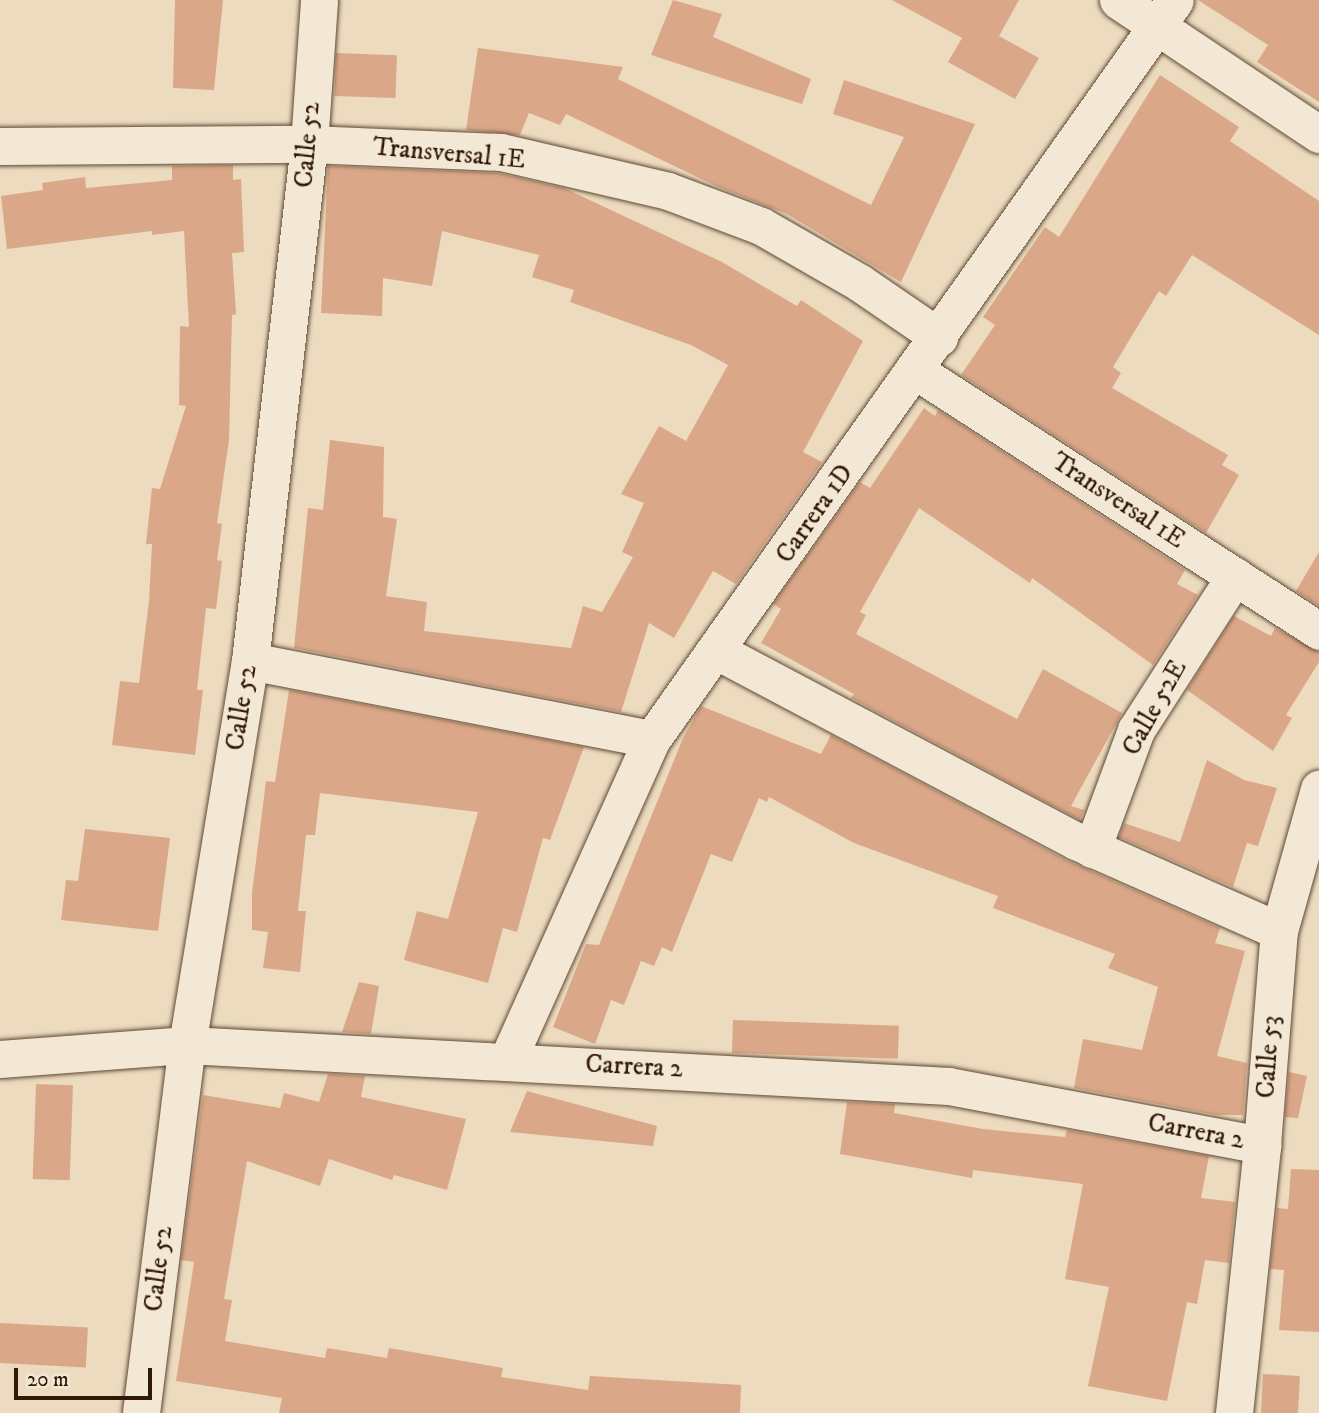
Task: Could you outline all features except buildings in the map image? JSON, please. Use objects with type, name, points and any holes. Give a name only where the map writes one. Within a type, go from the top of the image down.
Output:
[{"type":"street","name":"Calle 52","points":[[141,1413],[187,1045],[250,661],[309,144],[319,0]]},
{"type":"street","points":[[1118,0],[1166,11],[1319,134]]},
{"type":"street","name":"Carrera 1D","points":[[508,1059],[652,739],[916,371],[1166,11]]},
{"type":"street","name":"Transversal 1E","points":[[0,146],[309,144],[501,152],[668,191],[761,226],[860,283],[939,337]]},
{"type":"street","name":"Transversal 1E","points":[[916,371],[1319,631]]},
{"type":"street","name":"Calle 52E","points":[[1092,849],[1136,730],[1235,576]]},
{"type":"street","points":[[717,651],[1092,849],[1279,932]]},
{"type":"street","points":[[250,661],[652,739]]},
{"type":"street","name":"Calle 53","points":[[1234,1413],[1262,1144],[1279,932],[1319,789]]},
{"type":"street","name":"Carrera 2","points":[[0,1059],[187,1045],[508,1059],[949,1086],[1262,1144]]}]
